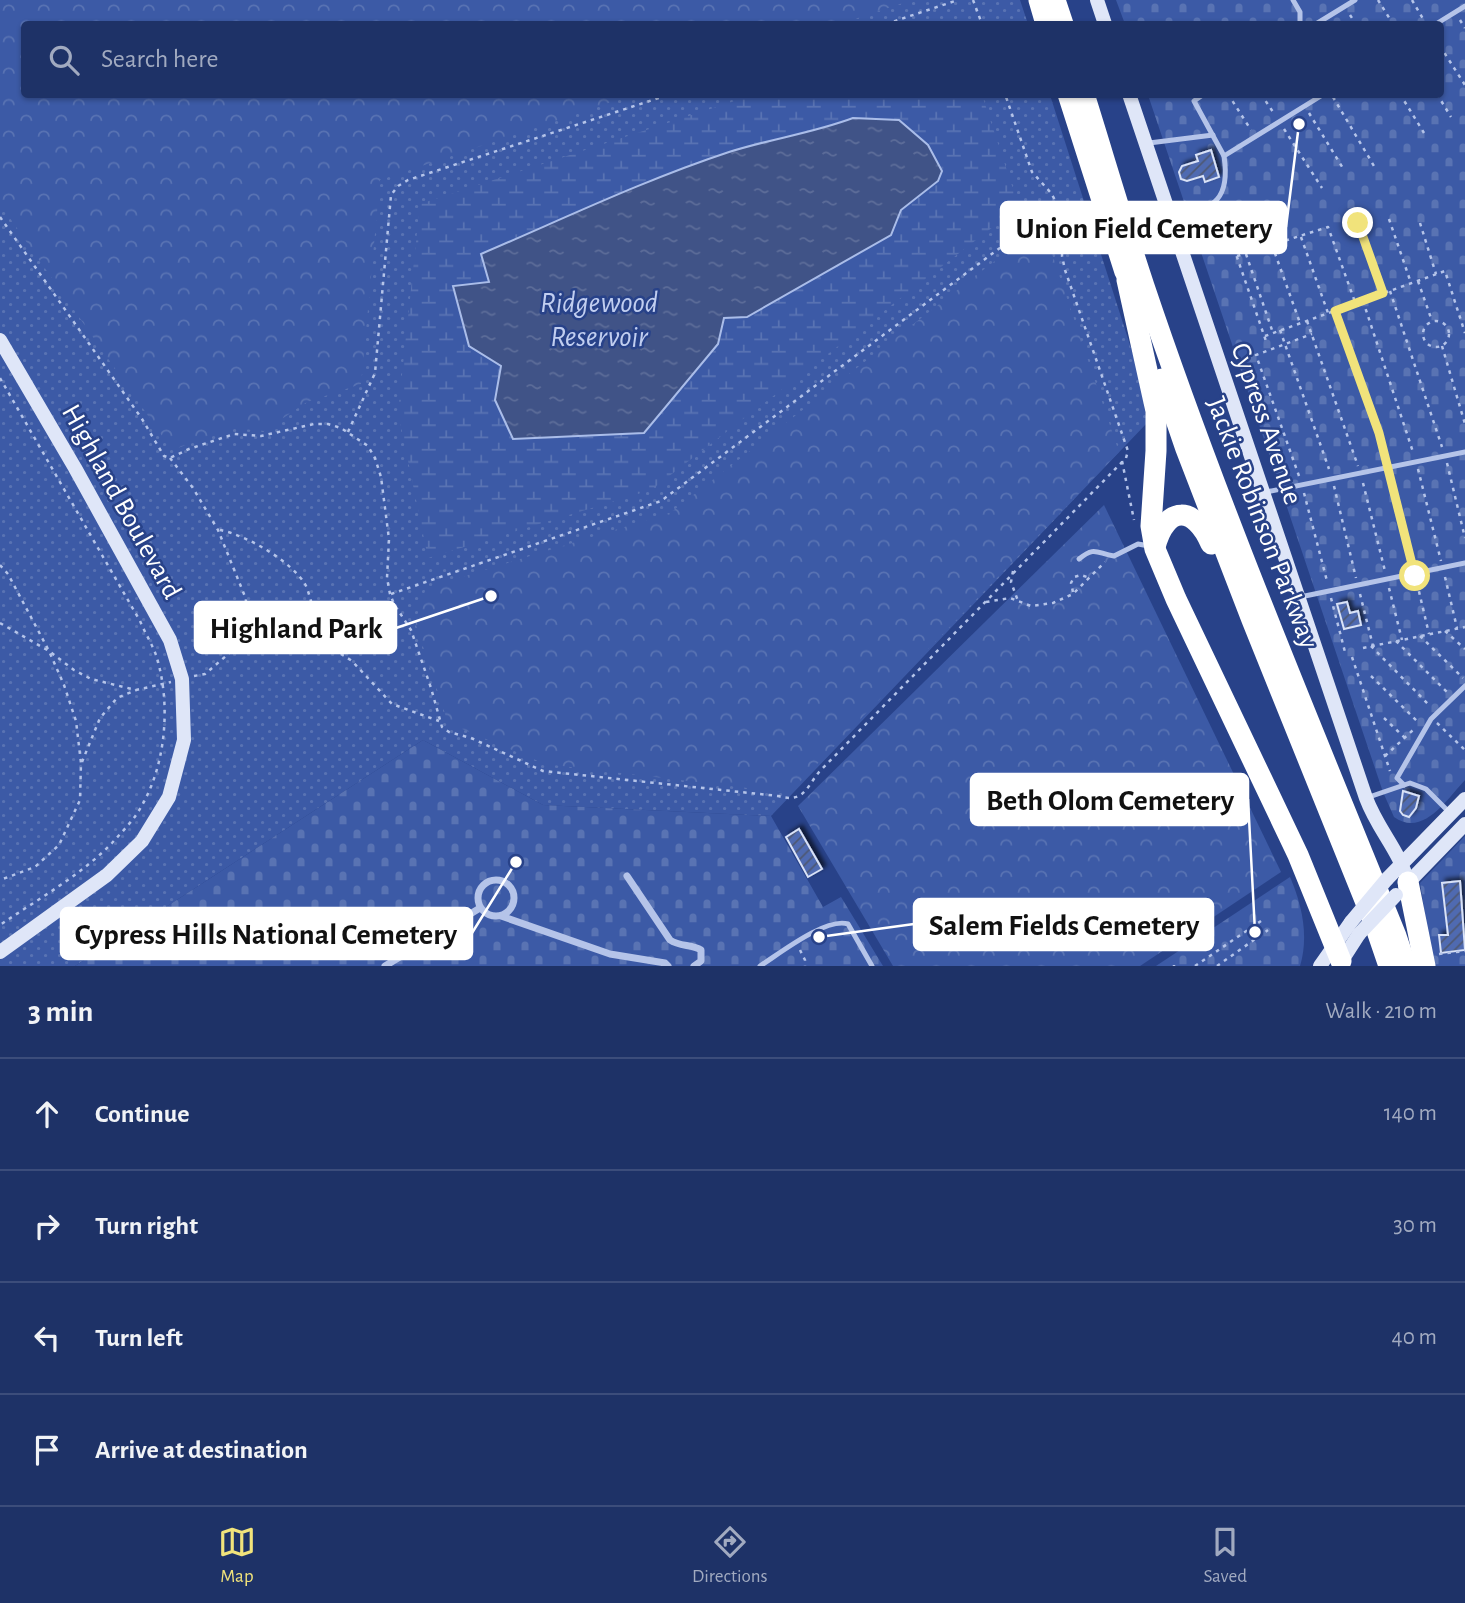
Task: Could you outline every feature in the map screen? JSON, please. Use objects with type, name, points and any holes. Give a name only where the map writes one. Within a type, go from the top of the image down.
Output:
[{"type":"highway","points":[[1039,0],[1045,21]]},
{"type":"highway","points":[[1055,0],[1062,21]]},
{"type":"highway","name":"Jackie Robinson Parkway","points":[[1069,98],[1127,280],[1186,449],[1389,966]]},
{"type":"highway","name":"Jackie Robinson Parkway","points":[[1085,98],[1144,286],[1186,405],[1247,568],[1406,966]]},
{"type":"highway","points":[[1127,280],[1156,411],[1151,526],[1154,549],[1298,855],[1339,960]]},
{"type":"highway","points":[[1154,549],[1161,528],[1173,516],[1184,514],[1196,520],[1206,532],[1252,620]]},
{"type":"highway","points":[[1399,879],[1432,960]]},
{"type":"street","points":[[1097,0],[1104,21]]},
{"type":"street","name":"Cypress Avenue","points":[[1130,98],[1366,799],[1399,879]]},
{"type":"street","name":"Highland Boulevard","points":[[0,340],[170,640],[182,679],[184,740],[169,797],[142,841],[107,875],[0,952]]},
{"type":"street","points":[[1320,966],[1339,960],[1355,928],[1465,799]]},
{"type":"street","points":[[1399,879],[1465,824]]},
{"type":"street","points":[[628,876],[670,940],[678,945],[695,946],[701,950],[701,961],[694,966]]},
{"type":"street","points":[[501,916],[511,909],[515,898],[510,886],[500,880],[488,881],[478,896],[480,908],[489,916],[501,916],[610,954],[665,963],[668,966]]},
{"type":"street","points":[[385,966],[480,908]]},
{"type":"lane","points":[[1293,0],[1300,12],[1300,21]]},
{"type":"lane","points":[[1321,21],[1355,0]]},
{"type":"lane","points":[[1441,21],[1465,6]]},
{"type":"lane","points":[[1172,222],[1208,209],[1223,192],[1227,176],[1224,156],[1194,101],[1198,98]]},
{"type":"lane","points":[[1224,156],[1318,98]]},
{"type":"lane","points":[[1146,144],[1213,135]]},
{"type":"lane","points":[[1263,493],[1465,452]]},
{"type":"lane","points":[[1079,559],[1096,550],[1114,556],[1138,544],[1154,549]]},
{"type":"lane","points":[[1298,597],[1465,562]]},
{"type":"lane","points":[[1404,785],[1397,778],[1435,716],[1465,686]]},
{"type":"lane","points":[[1366,799],[1410,783],[1426,789],[1451,814]]},
{"type":"lane","points":[[760,966],[828,925],[841,922],[848,924],[872,966]]},
{"type":"path","points":[[895,21],[958,0]]},
{"type":"path","points":[[973,0],[981,21]]},
{"type":"path","points":[[1378,0],[1391,21]]},
{"type":"path","points":[[1412,0],[1425,21]]},
{"type":"path","points":[[1444,52],[1465,85]]},
{"type":"path","points":[[348,432],[375,373],[391,195],[398,186],[408,180],[659,98]]},
{"type":"path","points":[[170,458],[234,434],[261,436],[314,424],[328,424],[348,432],[368,446],[375,458],[381,477],[389,539],[387,578],[390,594],[411,630],[442,727],[543,771],[796,799],[1128,452],[1065,270],[1060,209],[1051,193],[1032,172],[1007,98]]},
{"type":"path","points":[[1231,98],[1255,137]]},
{"type":"path","points":[[1264,98],[1322,188]]},
{"type":"path","points":[[1334,98],[1374,166]]},
{"type":"path","points":[[1402,98],[1424,133]]},
{"type":"path","points":[[1439,98],[1451,117]]},
{"type":"path","points":[[1304,107],[1344,170]]},
{"type":"path","points":[[1217,201],[1266,338],[1280,330],[1445,271],[1465,333]]},
{"type":"path","points":[[0,217],[142,419],[156,446],[164,456],[170,458],[193,488],[218,530],[246,599],[243,633],[233,650]]},
{"type":"path","points":[[1389,219],[1411,283]]},
{"type":"path","points":[[390,594],[661,501],[1036,221],[1044,234],[1062,237]]},
{"type":"path","points":[[1358,223],[1383,293]]},
{"type":"path","points":[[1420,223],[1436,274]]},
{"type":"path","points":[[1237,257],[1328,227],[1354,302]]},
{"type":"path","points":[[1301,235],[1328,313]]},
{"type":"path","points":[[1272,245],[1300,323]]},
{"type":"path","points":[[1246,254],[1273,333]]},
{"type":"path","points":[[1418,281],[1432,321]]},
{"type":"path","points":[[1390,291],[1445,456],[1465,538]]},
{"type":"path","points":[[1335,311],[1379,433],[1429,634]]},
{"type":"path","points":[[1307,321],[1360,474],[1402,640]]},
{"type":"path","points":[[1432,321],[1443,323],[1449,330],[1449,339],[1441,346],[1430,346],[1424,340],[1424,328],[1432,321]]},
{"type":"path","points":[[1280,330],[1332,480],[1372,646],[1465,750]]},
{"type":"path","points":[[1312,334],[1256,355],[1302,485],[1345,652]]},
{"type":"path","points":[[1441,346],[1465,424]]},
{"type":"path","points":[[0,378],[140,621],[155,655],[163,684],[164,730],[149,790],[136,815],[110,844],[77,873],[0,925]]},
{"type":"path","points":[[1122,461],[1135,523]]},
{"type":"path","points":[[218,530],[235,533],[278,558],[297,573],[306,585],[313,607],[338,652]]},
{"type":"path","points":[[983,602],[1001,598],[1038,606],[1053,603],[1073,594],[1101,565],[1114,556]]},
{"type":"path","points":[[0,565],[8,574],[64,685],[76,721],[82,764],[80,800],[59,845],[35,867],[0,880]]},
{"type":"path","points":[[1013,571],[1011,582],[1018,601]]},
{"type":"path","points":[[1073,594],[1071,583],[1074,577],[1078,575],[1090,578]]},
{"type":"path","points":[[0,623],[91,679],[136,690]]},
{"type":"path","points":[[1363,648],[1465,627]]},
{"type":"path","points":[[1445,631],[1465,649]]},
{"type":"path","points":[[202,675],[233,650],[250,641],[288,636],[338,652],[352,661],[393,704],[439,721]]},
{"type":"path","points":[[1420,636],[1465,680]]},
{"type":"path","points":[[1396,641],[1452,698]]},
{"type":"path","points":[[1352,657],[1395,788]]},
{"type":"path","points":[[1371,676],[1420,724],[1385,756]]},
{"type":"path","points":[[82,764],[100,718],[117,698],[136,690],[163,684]]},
{"type":"path","points":[[1384,718],[1405,738]]},
{"type":"path","points":[[1195,966],[1261,921]]},
{"type":"path","points":[[1217,966],[1268,930]]},
{"type":"path","points":[[1432,960],[1465,951]]},
{"type":"path","points":[[802,953],[805,966]]},
{"type":"green space","points":[[0,0],[1020,0],[1027,21],[21,21],[21,98],[1051,98],[1138,370],[1147,423],[771,816],[543,805],[423,740],[75,966],[0,966]]},
{"type":"green space","points":[[0,0],[912,0],[849,21],[21,21],[21,98],[623,98],[380,180],[361,384],[307,402],[264,431],[234,428],[172,450],[0,204]]},
{"type":"green space","points":[[1116,0],[1465,0],[1465,780],[1434,814],[1424,820],[1405,822],[1394,817],[1383,792],[1149,98],[1444,98],[1444,21],[1124,21]]},
{"type":"green space","points":[[744,98],[983,98],[1019,207],[651,490],[428,558],[398,412],[420,204]],"holes":[[[853,118],[938,181],[901,210],[890,235],[724,318],[718,344],[495,400],[501,366],[469,346],[453,286],[489,282],[481,253],[635,187],[744,147]]]},
{"type":"green space","points":[[1027,236],[1046,236],[1119,452],[789,793],[545,764],[448,723],[415,622],[426,588],[670,513]]},
{"type":"green space","points":[[1104,505],[1281,872],[1140,966],[893,966],[798,806]]},
{"type":"green space","points":[[423,740],[543,805],[771,816],[823,907],[841,897],[883,966],[75,966]]},
{"type":"green space","points":[[1465,836],[1465,966],[1433,966],[1420,883]]},
{"type":"green space","points":[[1290,877],[1303,921],[1304,943],[1300,966],[1156,966]]},
{"type":"water","name":"Ridgewood Reservoir","points":[[853,118],[899,120],[928,145],[942,171],[938,181],[901,210],[891,235],[747,317],[724,318],[718,344],[644,433],[513,439],[495,400],[501,366],[469,346],[453,286],[489,282],[481,254],[697,163],[744,147]]},
{"type":"building","points":[[1211,150],[1219,177],[1205,182],[1203,176],[1187,181],[1181,179],[1179,172],[1182,166],[1198,161],[1196,155]]},
{"type":"building","points":[[1347,602],[1350,613],[1358,611],[1361,625],[1344,629],[1337,604]]},
{"type":"building","points":[[1403,791],[1419,796],[1416,808],[1409,817],[1400,811]]},
{"type":"building","points":[[799,829],[822,869],[808,877],[786,837]]},
{"type":"building","points":[[1460,881],[1465,950],[1441,953],[1439,935],[1448,935],[1442,883]]},
{"type":"place","name":"Union Field Cemetery","points":[[1299,124]]},
{"type":"place","name":"Highland Park","points":[[491,596]]},
{"type":"place","name":"Cypress Hills National Cemetery","points":[[516,862]]},
{"type":"place","name":"Beth Olom Cemetery","points":[[1255,932]]},
{"type":"place","name":"Salem Fields Cemetery","points":[[819,937]]},
{"type":"route","points":[[1358,223],[1383,293],[1335,311],[1379,433],[1415,576]]}]
